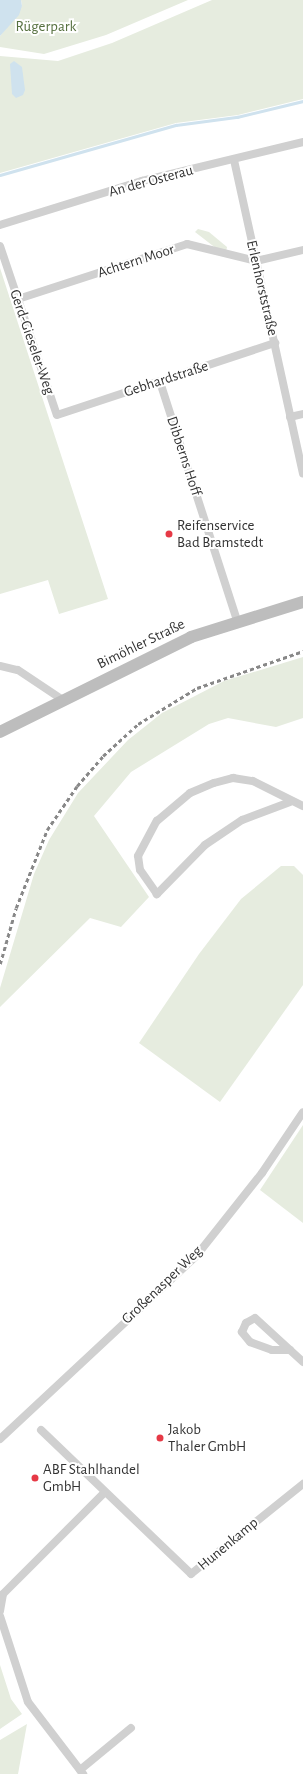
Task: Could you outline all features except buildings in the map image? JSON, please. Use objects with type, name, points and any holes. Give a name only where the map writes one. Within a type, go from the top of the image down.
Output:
[{"type":"street","name":"An der Osterau","points":[[0,225],[142,181],[234,160],[303,142]]},
{"type":"street","name":"Erlenhorststraße","points":[[234,160],[303,473]]},
{"type":"street","name":"Achtern Moor","points":[[18,299],[187,244],[256,261]]},
{"type":"street","name":"Gerd-Gieseler-Weg","points":[[0,246],[57,415]]},
{"type":"street","points":[[256,261],[303,250]]},
{"type":"street","name":"Gebhardstraße","points":[[57,415],[275,343]]},
{"type":"street","name":"Dibberns Hoff","points":[[160,382],[237,621]]},
{"type":"street","points":[[290,417],[303,414]]},
{"type":"street","name":"Bimöhler Straße","points":[[0,732],[191,637],[237,621],[303,602]]},
{"type":"street","points":[[0,666],[18,670],[63,700]]},
{"type":"street","points":[[290,802],[242,820],[205,845],[157,894],[140,870],[138,856],[145,839],[157,821],[190,793],[233,778],[270,787],[290,802],[303,806]]},
{"type":"street","name":"Großenasper Weg","points":[[0,1439],[196,1255],[262,1173],[303,1112]]},
{"type":"street","points":[[290,1350],[272,1350],[250,1342],[242,1332],[246,1323],[255,1318],[290,1350],[303,1362]]},
{"type":"street","name":"Hunenkamp","points":[[41,1430],[104,1493],[191,1574],[303,1484]]},
{"type":"street","points":[[0,1610],[3,1594],[104,1493]]},
{"type":"street","points":[[0,1616],[28,1702],[82,1772],[131,1728]]},
{"type":"green space","name":"Rügerpark","points":[[21,0],[188,0],[106,35],[44,54],[0,47],[0,36],[22,6]]},
{"type":"green space","points":[[212,0],[303,0],[303,99],[238,115],[176,123],[0,173],[0,56],[58,61],[112,43]]},
{"type":"green space","points":[[198,229],[209,232],[227,247],[226,252],[217,249],[195,232]]},
{"type":"green space","points":[[0,268],[108,599],[59,614],[48,580],[0,594]]},
{"type":"green space","points":[[303,657],[303,718],[276,727],[228,718],[209,724],[131,772],[94,816],[149,897],[121,927],[90,918],[0,1007],[0,988],[34,874],[49,840],[78,793],[128,740],[162,713],[224,681]]},
{"type":"green space","points":[[281,866],[294,866],[303,875],[303,985],[220,1102],[139,1043],[199,954],[241,899]]},
{"type":"green space","points":[[303,1125],[303,1223],[260,1190]]},
{"type":"green space","points":[[0,1665],[11,1699],[22,1714],[0,1729]]},
{"type":"green space","points":[[27,1724],[18,1774],[0,1774],[0,1740]]},
{"type":"water","points":[[0,0],[21,0],[22,6],[19,15],[0,36]]},
{"type":"water","points":[[14,61],[22,67],[25,90],[23,95],[16,98],[12,94],[10,64]]},
{"type":"waterway","points":[[0,175],[176,125],[237,117],[303,101]]},
{"type":"railway","points":[[0,964],[16,908],[47,830],[77,786],[103,756],[138,724],[197,688],[303,651]]},
{"type":"place","name":"Reifenservice Bad Bramstedt","points":[[169,534]]},
{"type":"place","name":"Jakob Thaler GmbH","points":[[160,1438]]},
{"type":"place","name":"ABF Stahlhandel GmbH","points":[[35,1478]]}]
